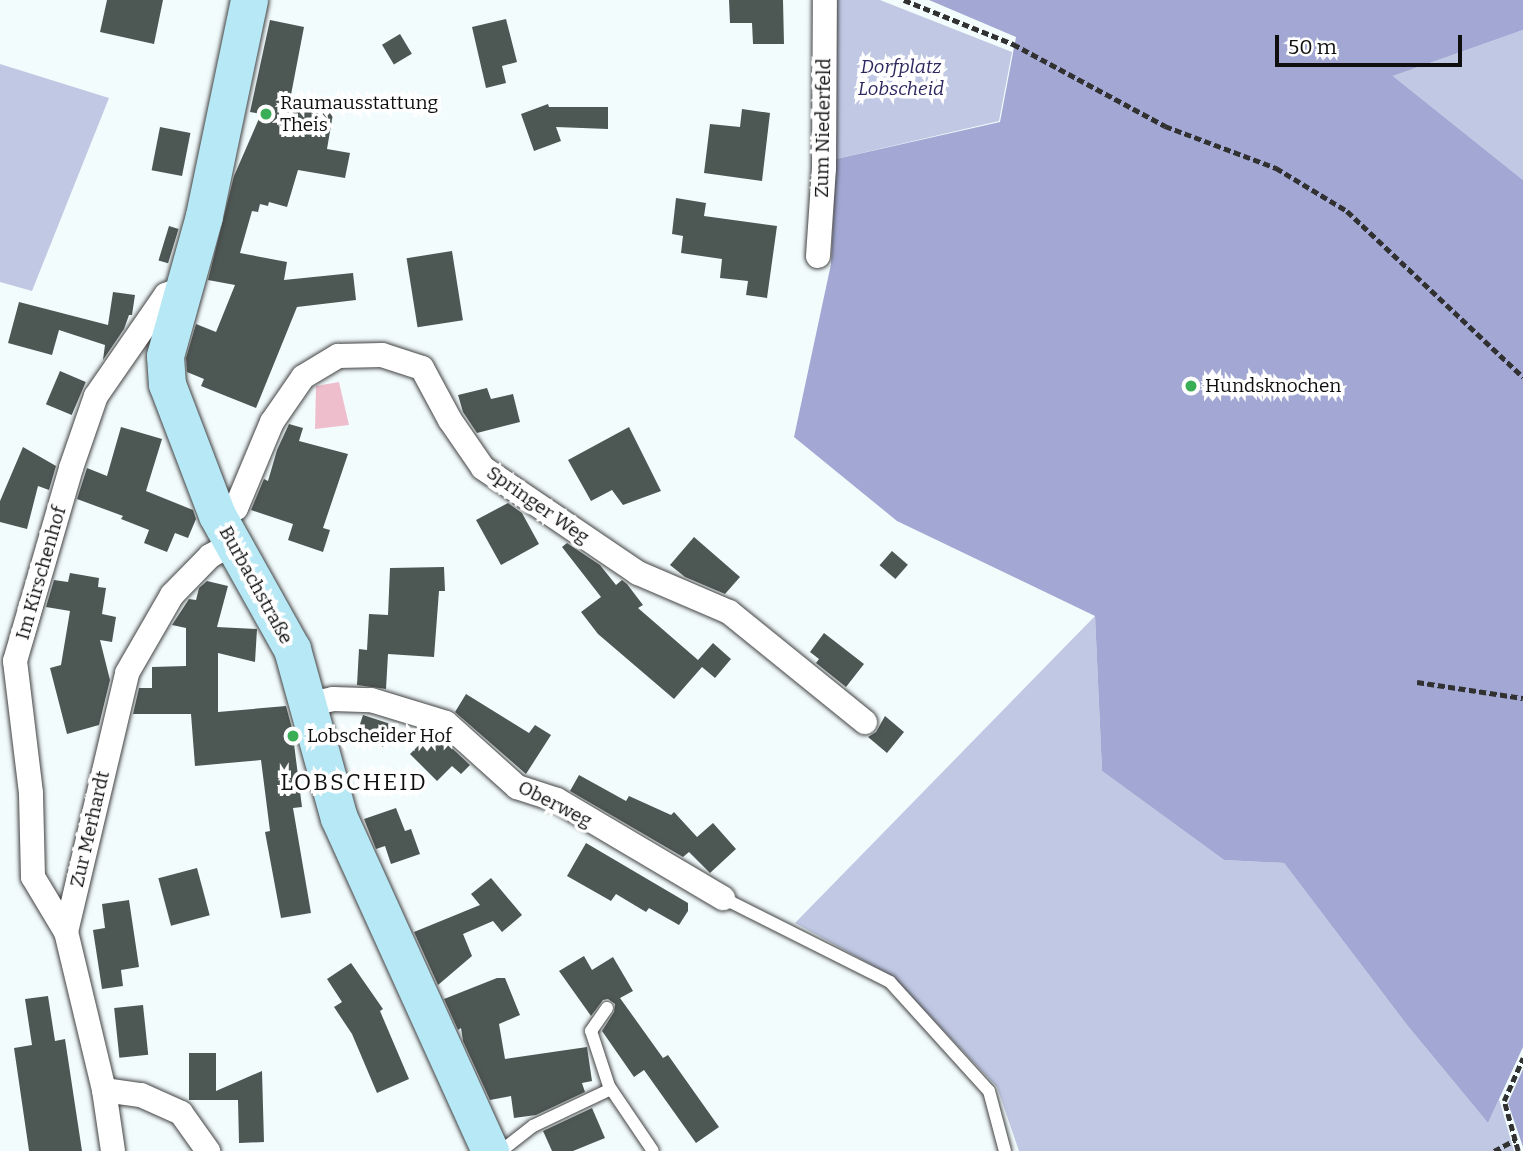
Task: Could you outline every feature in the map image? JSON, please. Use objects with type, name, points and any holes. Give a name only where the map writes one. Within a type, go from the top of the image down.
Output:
[{"type":"street","name":"Burbachstraße","points":[[249,0],[186,287],[165,356],[167,384],[225,530],[292,649],[310,704],[339,818],[490,1151]]},
{"type":"street","name":"Zum Niederfeld","points":[[818,256],[824,169],[825,0]]},
{"type":"street","name":"Im Kirschenhof","points":[[66,932],[33,877],[31,793],[15,661],[71,468],[96,396],[166,295],[186,287]]},
{"type":"street","name":"Springer Weg","points":[[225,530],[272,422],[303,377],[338,356],[382,355],[422,368],[450,420],[483,468],[638,573],[729,612],[865,722]]},
{"type":"street","name":"Zur Merhardt","points":[[113,1151],[104,1090],[66,932],[127,673],[172,595],[210,556],[225,530]]},
{"type":"street","name":"Oberweg","points":[[310,704],[333,699],[371,700],[446,723],[517,787],[557,800],[723,898]]},
{"type":"street","points":[[104,1090],[141,1095],[181,1113],[208,1151]]},
{"type":"lane","points":[[723,898],[890,982],[989,1091],[1005,1151]]},
{"type":"lane","points":[[607,1008],[591,1031],[611,1089],[653,1151]]},
{"type":"lane","points":[[501,1151],[533,1126],[611,1089]]},
{"type":"path","points":[[904,0],[1013,44],[1165,126],[1276,169],[1347,211],[1523,377]]},
{"type":"path","points":[[1417,682],[1523,698]]},
{"type":"path","points":[[1518,1151],[1504,1101],[1523,1058]]},
{"type":"path","points":[[1494,1151],[1515,1140]]},
{"type":"green space","name":"Dorfplatz Lobscheid","points":[[837,0],[880,0],[1012,52],[999,121],[836,159]]},
{"type":"green space","points":[[1523,30],[1523,180],[1393,76]]},
{"type":"green space","points":[[0,64],[109,98],[32,291],[0,282]]},
{"type":"green space","points":[[1095,616],[1102,771],[1224,860],[1284,863],[1407,1025],[1488,1123],[1499,1099],[1514,1151],[1019,1151],[997,1087],[892,976],[795,923]]},
{"type":"shaded area","points":[[929,0],[1523,0],[1523,30],[1393,76],[1523,180],[1523,1047],[1488,1123],[1407,1025],[1284,863],[1224,860],[1102,771],[1095,616],[897,521],[794,437],[831,264],[836,159],[1000,122],[1016,37]]},
{"type":"shaded area","points":[[339,382],[349,425],[315,429],[316,386]]},
{"type":"shaded area","points":[[1523,1069],[1523,1147],[1508,1103]]},
{"type":"building","points":[[107,0],[163,0],[154,44],[100,32]]},
{"type":"building","points":[[729,0],[783,0],[784,44],[753,44],[752,23],[730,23]]},
{"type":"building","points":[[506,19],[517,62],[502,66],[506,83],[486,88],[472,27]]},
{"type":"building","points":[[270,20],[304,27],[290,100],[334,108],[327,149],[350,153],[345,178],[298,170],[287,207],[269,202],[268,206],[260,204],[258,212],[252,211],[240,253],[287,262],[284,280],[353,273],[356,300],[297,307],[256,408],[201,386],[204,379],[187,372],[186,358],[196,324],[216,332],[235,285],[208,280],[234,176],[261,114],[250,112]]},
{"type":"building","points":[[400,34],[412,54],[394,65],[382,45]]},
{"type":"building","points":[[548,104],[549,107],[608,107],[608,129],[556,127],[561,141],[534,151],[521,114]]},
{"type":"building","points":[[742,109],[770,113],[762,181],[704,173],[710,124],[740,127]]},
{"type":"building","points":[[160,127],[190,133],[182,176],[152,170]]},
{"type":"building","points":[[676,198],[706,203],[704,216],[777,226],[767,298],[746,295],[748,281],[720,278],[722,259],[681,253],[683,236],[672,234]]},
{"type":"building","points":[[169,226],[179,229],[168,263],[158,260]]},
{"type":"building","points":[[452,251],[463,320],[418,327],[407,258]]},
{"type":"building","points":[[113,292],[135,295],[132,315],[129,315],[124,329],[103,360],[105,345],[59,330],[52,355],[8,343],[19,302],[108,325]]},
{"type":"building","points":[[60,371],[86,382],[72,415],[46,404]]},
{"type":"building","points":[[487,388],[491,399],[513,394],[520,422],[477,433],[463,412],[458,395]]},
{"type":"building","points":[[289,424],[303,428],[299,441],[348,454],[323,528],[330,530],[323,552],[288,540],[293,524],[251,510],[264,479],[268,481],[277,450]]},
{"type":"building","points":[[121,427],[162,439],[146,491],[193,510],[196,519],[188,538],[175,533],[167,552],[144,543],[149,530],[121,519],[123,516],[77,499],[87,468],[107,476]]},
{"type":"building","points":[[629,427],[661,491],[623,505],[612,490],[591,501],[568,460]]},
{"type":"building","points":[[23,447],[56,466],[49,490],[38,486],[27,529],[0,522],[0,501]]},
{"type":"building","points":[[508,503],[522,513],[539,544],[501,565],[476,520]]},
{"type":"building","points":[[694,537],[740,577],[725,594],[685,577],[670,565]]},
{"type":"building","points":[[567,543],[600,565],[616,585],[622,580],[627,584],[643,605],[638,608],[698,660],[713,643],[731,659],[715,678],[702,667],[674,699],[598,634],[581,612],[601,597],[562,547]]},
{"type":"building","points":[[892,551],[908,565],[895,579],[880,565]]},
{"type":"building","points":[[444,567],[445,591],[439,591],[434,657],[388,654],[386,689],[357,685],[359,649],[367,650],[369,614],[388,615],[390,568]]},
{"type":"building","points":[[70,573],[99,578],[98,587],[106,588],[102,614],[116,617],[112,642],[100,640],[110,680],[99,725],[67,734],[50,668],[61,665],[70,611],[46,607],[54,580],[68,582]]},
{"type":"building","points":[[207,581],[228,586],[217,627],[257,629],[255,662],[218,653],[218,712],[286,706],[292,728],[302,807],[293,808],[311,913],[281,918],[265,832],[270,831],[261,760],[195,766],[191,714],[133,714],[139,688],[152,688],[152,667],[186,666],[186,628],[172,625],[189,599],[196,600],[199,588]]},
{"type":"building","points":[[824,633],[864,664],[846,687],[816,663],[819,659],[810,652]]},
{"type":"building","points":[[466,694],[529,733],[535,725],[551,735],[526,774],[455,712]]},
{"type":"building","points":[[363,715],[391,724],[383,747],[356,738]]},
{"type":"building","points":[[885,716],[904,732],[887,753],[868,737],[876,732]]},
{"type":"building","points":[[440,737],[470,765],[461,774],[452,766],[437,781],[410,754],[426,738],[434,746]]},
{"type":"building","points":[[579,775],[626,801],[629,796],[671,815],[674,812],[697,837],[713,823],[736,849],[710,873],[689,852],[683,857],[570,791]]},
{"type":"building","points":[[396,808],[405,831],[411,829],[420,854],[391,864],[385,846],[376,849],[364,819]]},
{"type":"building","points":[[586,843],[688,903],[688,911],[679,925],[649,908],[646,912],[616,894],[611,901],[567,876]]},
{"type":"building","points":[[197,868],[210,915],[171,926],[158,878]]},
{"type":"building","points":[[491,878],[522,915],[502,932],[493,921],[463,934],[472,956],[438,985],[414,932],[480,905],[471,894]]},
{"type":"building","points":[[129,900],[139,967],[121,970],[123,986],[102,989],[93,930],[105,928],[102,904]]},
{"type":"building","points":[[584,956],[592,970],[613,957],[633,991],[620,998],[663,1058],[668,1055],[719,1127],[696,1143],[644,1070],[634,1077],[602,1031],[614,1012],[615,1004],[608,999],[603,1000],[591,1016],[559,971]]},
{"type":"building","points":[[351,963],[383,1009],[380,1011],[409,1079],[377,1093],[352,1034],[334,1007],[342,1002],[327,979]]},
{"type":"building","points":[[497,978],[505,978],[520,1015],[499,1024],[505,1059],[587,1047],[592,1081],[582,1083],[585,1092],[536,1115],[514,1118],[511,1096],[490,1100],[463,1041],[461,1028],[458,1030],[444,999]]},
{"type":"building","points":[[48,996],[55,1041],[65,1039],[82,1151],[29,1151],[14,1048],[32,1045],[25,999]]},
{"type":"building","points":[[143,1005],[148,1055],[119,1058],[114,1008]]},
{"type":"building","points":[[189,1053],[216,1053],[216,1091],[262,1071],[264,1142],[239,1143],[238,1100],[189,1100]]},
{"type":"building","points":[[592,1108],[605,1138],[573,1151],[552,1151],[543,1131]]},
{"type":"place","name":"Raumausstattung Theis","points":[[266,114]]},
{"type":"place","name":"Hundsknochen","points":[[1191,386]]},
{"type":"place","name":"Lobscheider Hof","points":[[293,736]]},
{"type":"district","name":"LOBSCHEID","points":[[354,782]]}]
